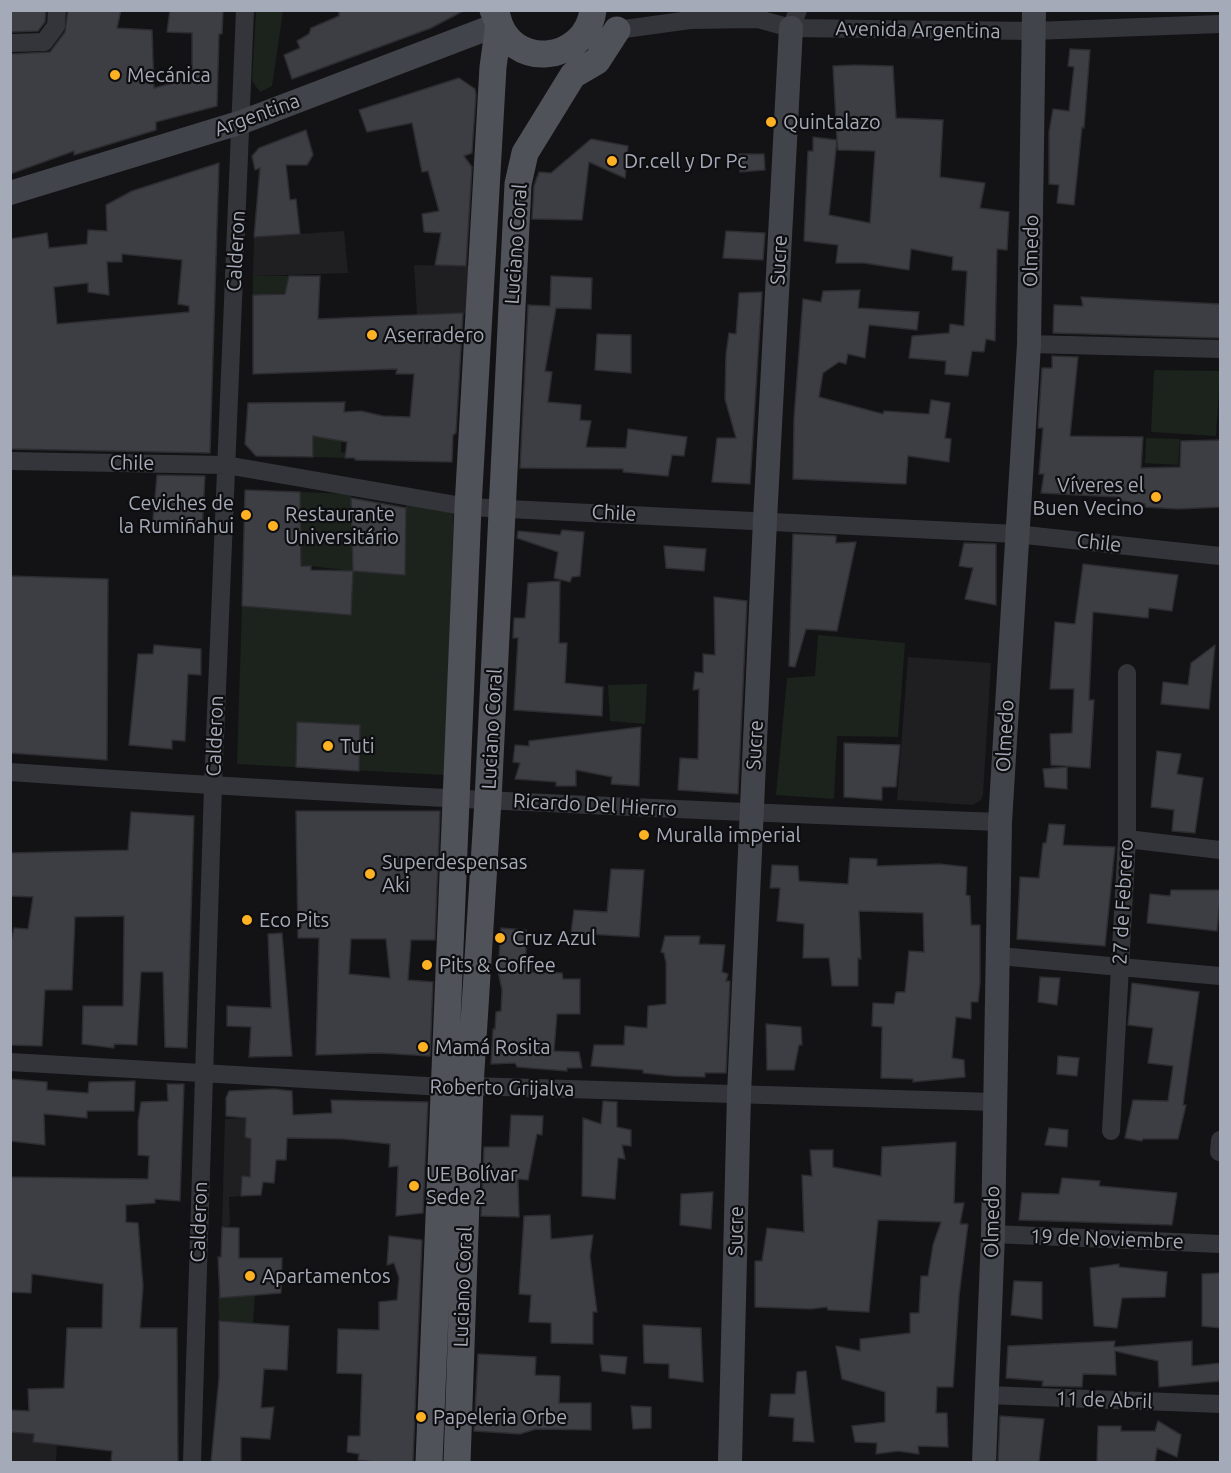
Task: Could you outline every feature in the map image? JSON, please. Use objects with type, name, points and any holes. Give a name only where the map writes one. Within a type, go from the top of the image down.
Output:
[{"type":"main road","points":[[496,15],[504,34],[520,49],[530,53],[551,55],[562,52],[580,40],[588,30],[593,10]]},
{"type":"main road","name":"Luciano Coral","points":[[429,1462],[468,507],[496,15]]},
{"type":"main road","name":"Luciano Coral","points":[[457,1462],[470,1086],[488,800],[518,184],[525,153],[573,75],[597,61],[617,30]]},
{"type":"street","points":[[10,43],[44,42],[56,26],[57,10]]},
{"type":"street","name":"Calderon","points":[[192,1462],[213,786],[242,122],[244,10]]},
{"type":"street","name":"Argentina","points":[[10,193],[242,122],[496,15]]},
{"type":"street","name":"Avenida Argentina","points":[[617,30],[690,20],[789,16],[1221,24]]},
{"type":"street","name":"Sucre","points":[[730,1462],[739,1094],[789,16]]},
{"type":"street","name":"Olmedo","points":[[984,1462],[993,1234],[1000,822],[1029,344],[1034,21]]},
{"type":"street","points":[[1029,344],[1221,349]]},
{"type":"street","name":"Chile","points":[[10,460],[226,465],[468,507],[1016,534],[1221,556]]},
{"type":"street","name":"27 de Febrero","points":[[1111,1131],[1127,839],[1127,673]]},
{"type":"street","name":"Ricardo Del Hierro","points":[[10,772],[213,786],[488,800],[1000,822]]},
{"type":"street","points":[[1127,839],[1221,850]]},
{"type":"street","points":[[999,956],[1120,965],[1221,976]]},
{"type":"street","name":"Roberto Grijalva","points":[[10,1062],[204,1071],[444,1088],[470,1086],[994,1102]]},
{"type":"street","name":"19 de Noviembre","points":[[993,1234],[1221,1244]]},
{"type":"street","name":"11 de Abril","points":[[987,1395],[1221,1404]]},
{"type":"shaded area","points":[[256,11],[283,11],[272,86],[260,92],[252,81]]},
{"type":"shaded area","points":[[344,231],[348,273],[253,276],[254,237]]},
{"type":"shaded area","points":[[414,265],[469,266],[468,313],[417,315]]},
{"type":"shaded area","points":[[253,276],[289,276],[286,293],[253,295]]},
{"type":"shaded area","points":[[1154,370],[1220,371],[1216,436],[1151,432]]},
{"type":"shaded area","points":[[314,436],[341,439],[341,452],[346,453],[345,458],[313,457]]},
{"type":"shaded area","points":[[1146,438],[1180,439],[1178,465],[1145,463]]},
{"type":"shaded area","points":[[300,492],[351,494],[353,570],[405,575],[406,496],[454,499],[445,775],[237,764],[242,606],[351,614],[353,571],[301,565]]},
{"type":"shaded area","points":[[818,635],[905,643],[898,737],[837,736],[834,799],[776,795],[787,678],[815,676]]},
{"type":"shaded area","points":[[908,657],[991,663],[983,795],[981,800],[973,805],[897,800]]},
{"type":"shaded area","points":[[647,684],[645,724],[610,721],[608,685]]},
{"type":"shaded area","points":[[246,1118],[245,1137],[251,1139],[250,1177],[241,1196],[229,1197],[230,1225],[222,1227],[225,1119]]},
{"type":"shaded area","points":[[218,1295],[255,1295],[253,1324],[219,1321]]},
{"type":"shaded area","points":[[10,1432],[34,1434],[33,1441],[57,1443],[56,1462],[11,1462]]},
{"type":"building","points":[[10,10],[46,10],[45,22],[38,31],[10,32]]},
{"type":"building","points":[[68,10],[121,10],[117,28],[152,30],[154,88],[192,78],[192,33],[167,32],[170,10],[223,10],[222,34],[219,34],[217,106],[156,122],[156,130],[74,155],[74,151],[10,174],[10,54],[50,52],[65,32]]},
{"type":"building","points":[[339,10],[465,10],[431,28],[292,79],[284,55],[300,48],[297,41],[309,34],[311,28],[339,16]]},
{"type":"building","points":[[1070,49],[1090,50],[1084,128],[1082,127],[1074,205],[1057,203],[1059,185],[1049,184],[1049,132],[1053,109],[1069,111],[1074,67],[1068,66]]},
{"type":"building","points":[[833,66],[893,66],[896,118],[943,120],[940,177],[985,183],[980,208],[1009,212],[1007,250],[997,249],[995,341],[986,339],[984,352],[972,351],[968,376],[945,374],[946,361],[909,358],[912,336],[949,333],[950,324],[964,326],[967,271],[952,270],[953,257],[911,249],[909,270],[864,263],[836,263],[838,245],[804,241],[808,151],[813,151],[813,137],[837,140]],"holes":[[[837,140],[838,150],[875,151],[870,223],[829,215]]]},
{"type":"building","points":[[459,78],[475,89],[476,95],[472,153],[464,156],[472,167],[466,266],[435,265],[441,233],[424,232],[422,214],[439,211],[428,171],[422,172],[412,123],[367,132],[359,110]]},
{"type":"building","points":[[306,130],[313,155],[307,165],[286,165],[290,200],[296,199],[300,234],[254,237],[260,168],[255,170],[252,156],[259,148]]},
{"type":"building","points":[[591,139],[628,146],[625,178],[589,162],[582,220],[532,219],[534,186],[539,172],[551,173]]},
{"type":"building","points":[[739,154],[764,154],[765,170],[740,172]]},
{"type":"building","points":[[219,163],[210,453],[10,449],[10,239],[47,233],[49,248],[87,244],[88,230],[107,231],[106,205],[132,191]],"holes":[[[122,254],[182,260],[178,304],[189,306],[189,312],[57,324],[54,287],[88,283],[88,292],[109,295],[107,262],[122,262]]]},
{"type":"building","points":[[726,231],[765,233],[763,260],[723,258]]},
{"type":"building","points":[[289,276],[320,276],[318,319],[463,313],[456,433],[453,435],[452,462],[355,460],[355,458],[345,458],[347,442],[313,436],[313,457],[256,456],[245,444],[248,403],[345,402],[344,412],[361,411],[383,416],[410,417],[414,374],[396,374],[397,369],[253,374],[253,295],[285,294]]},
{"type":"building","points":[[551,276],[592,278],[591,309],[556,308],[545,371],[552,372],[548,402],[581,405],[580,420],[591,421],[586,447],[626,448],[628,429],[687,437],[684,456],[672,455],[668,476],[623,472],[623,469],[520,468],[528,305],[550,306]]},
{"type":"building","points":[[860,290],[858,308],[919,312],[917,330],[869,325],[865,358],[848,354],[846,364],[839,362],[823,373],[819,397],[883,414],[884,411],[929,414],[931,400],[950,403],[945,438],[951,439],[949,462],[908,456],[906,484],[793,479],[794,418],[803,299],[821,302],[823,291]]},
{"type":"building","points":[[762,292],[750,484],[712,482],[717,438],[736,438],[725,399],[726,354],[729,333],[736,334],[739,293]]},
{"type":"building","points":[[1081,297],[1221,304],[1221,338],[1053,333],[1054,305],[1083,306]]},
{"type":"building","points":[[597,334],[631,335],[631,373],[595,370]]},
{"type":"building","points":[[1052,356],[1078,357],[1070,436],[1143,437],[1141,468],[1180,467],[1181,441],[1221,440],[1221,507],[1178,509],[1145,507],[1145,504],[1117,500],[1117,497],[1041,493],[1044,474],[1039,474],[1043,428],[1038,428],[1042,368],[1052,368]]},
{"type":"building","points":[[157,475],[205,476],[202,532],[152,530]]},
{"type":"building","points":[[245,490],[300,492],[301,566],[311,566],[311,570],[353,571],[351,615],[242,606]]},
{"type":"building","points":[[351,498],[406,508],[405,575],[353,571]]},
{"type":"building","points":[[562,530],[584,532],[580,576],[572,577],[570,582],[554,578],[558,552],[517,538],[518,531],[560,535]]},
{"type":"building","points":[[793,534],[836,536],[836,543],[856,542],[837,631],[806,629],[795,667],[789,666]]},
{"type":"building","points":[[964,543],[996,544],[996,605],[965,599],[973,568],[959,566]]},
{"type":"building","points":[[664,546],[706,549],[704,571],[666,568]]},
{"type":"building","points":[[1083,564],[1178,575],[1172,611],[1149,608],[1148,618],[1093,612],[1089,700],[1094,700],[1090,768],[1051,765],[1050,734],[1072,733],[1074,689],[1050,689],[1055,622],[1075,624]]},
{"type":"building","points":[[10,576],[108,579],[107,760],[10,753]]},
{"type":"building","points":[[560,581],[559,643],[567,643],[565,683],[603,687],[602,716],[514,710],[518,638],[513,638],[514,618],[525,618],[528,583]]},
{"type":"building","points":[[714,597],[747,601],[738,794],[678,790],[680,758],[698,759],[699,689],[693,690],[695,672],[703,673],[703,654],[715,655]]},
{"type":"building","points":[[154,645],[201,649],[201,675],[188,674],[185,741],[172,740],[172,749],[129,745],[138,654],[153,654]]},
{"type":"building","points":[[1215,645],[1209,709],[1161,704],[1163,682],[1188,685],[1191,663]]},
{"type":"building","name":"Tuti","points":[[297,722],[360,725],[359,771],[296,767]]},
{"type":"building","points":[[641,727],[639,786],[611,784],[612,777],[576,770],[576,786],[556,786],[556,782],[515,779],[520,763],[513,762],[515,745],[529,746],[529,741]]},
{"type":"building","points":[[844,743],[900,745],[896,787],[882,787],[882,800],[844,797]]},
{"type":"building","points":[[1157,751],[1181,754],[1177,774],[1203,778],[1195,833],[1172,831],[1174,810],[1151,807]]},
{"type":"building","points":[[1067,767],[1067,789],[1045,787],[1043,769]]},
{"type":"building","name":"Superdespensas Aki","points":[[296,811],[440,811],[435,940],[411,940],[408,980],[433,982],[430,1056],[379,1053],[316,1055],[319,938],[298,938]],"holes":[[[351,939],[386,939],[390,978],[349,974]]]},
{"type":"building","points":[[131,812],[194,816],[187,1048],[165,1047],[163,972],[141,972],[137,1045],[114,1044],[114,1048],[82,1044],[83,1006],[123,1006],[124,916],[75,917],[72,990],[45,990],[42,1046],[10,1045],[10,945],[14,928],[28,929],[33,897],[10,896],[10,853],[128,850]]},
{"type":"building","points":[[1049,824],[1065,825],[1063,845],[1115,847],[1105,946],[1017,939],[1020,877],[1039,878],[1043,843],[1046,843]]},
{"type":"building","points":[[850,858],[877,859],[877,866],[940,864],[967,867],[966,895],[970,896],[971,925],[980,925],[980,983],[978,1002],[971,1002],[971,1019],[956,1017],[952,1058],[964,1060],[965,1077],[913,1082],[913,1079],[881,1078],[882,1027],[872,1026],[873,1003],[894,1004],[896,992],[905,992],[909,951],[924,952],[923,913],[859,911],[861,959],[858,958],[858,986],[832,986],[829,958],[803,958],[804,924],[777,921],[780,888],[770,888],[772,865],[798,866],[799,881],[848,884]]},
{"type":"building","points":[[611,869],[644,870],[639,937],[571,933],[574,910],[607,912]]},
{"type":"building","points":[[1171,890],[1221,890],[1217,931],[1147,923],[1150,894],[1170,896]]},
{"type":"building","points":[[501,928],[526,930],[526,957],[533,958],[532,972],[562,973],[563,979],[580,979],[580,1014],[557,1014],[554,1051],[579,1052],[582,1068],[567,1068],[567,1071],[517,1067],[515,1063],[491,1064],[496,1012],[501,1011],[502,990],[498,971]]},
{"type":"building","points":[[282,933],[292,1056],[249,1057],[251,1027],[227,1026],[227,1006],[271,1008],[268,934]]},
{"type":"building","points":[[665,936],[700,936],[699,944],[725,945],[722,972],[728,974],[726,981],[730,981],[726,1073],[705,1073],[705,1077],[673,1076],[643,1073],[643,1070],[591,1066],[594,1045],[624,1045],[625,1026],[647,1028],[648,1006],[666,1004],[666,963],[664,953],[661,952]]},
{"type":"building","points":[[1040,977],[1060,978],[1057,1005],[1038,1002]]},
{"type":"building","points":[[1132,983],[1199,992],[1183,1105],[1186,1105],[1178,1139],[1143,1139],[1142,1141],[1125,1138],[1133,1100],[1168,1101],[1173,1066],[1148,1063],[1153,1028],[1128,1025]]},
{"type":"building","points":[[766,1024],[801,1027],[802,1045],[799,1045],[794,1070],[767,1070]]},
{"type":"building","points":[[1058,1056],[1079,1058],[1077,1076],[1057,1074]]},
{"type":"building","points":[[10,1079],[47,1082],[47,1090],[88,1093],[89,1082],[135,1081],[134,1111],[87,1111],[87,1118],[44,1114],[45,1145],[10,1141]]},
{"type":"building","points":[[167,1084],[184,1084],[180,1201],[155,1199],[155,1203],[126,1205],[126,1222],[138,1223],[143,1286],[140,1328],[177,1328],[178,1462],[111,1462],[112,1451],[33,1442],[34,1434],[10,1432],[10,1410],[29,1411],[28,1389],[64,1388],[67,1328],[102,1328],[103,1284],[32,1274],[31,1293],[10,1292],[10,1177],[148,1179],[149,1156],[138,1155],[138,1122],[141,1102],[168,1101]]},
{"type":"building","points":[[274,1089],[292,1091],[293,1115],[332,1113],[331,1100],[428,1102],[423,1213],[396,1216],[398,1166],[389,1167],[390,1144],[343,1139],[287,1138],[286,1160],[276,1160],[274,1183],[263,1182],[261,1195],[241,1196],[242,1176],[250,1177],[251,1139],[245,1137],[246,1118],[226,1116],[226,1098],[229,1091]]},
{"type":"building","points":[[603,1101],[617,1102],[617,1127],[631,1130],[631,1146],[622,1145],[625,1159],[618,1158],[615,1199],[582,1196],[583,1118],[601,1124]]},
{"type":"building","points":[[511,1115],[543,1116],[542,1135],[537,1134],[528,1180],[518,1179],[519,1217],[481,1216],[484,1147],[509,1147]]},
{"type":"building","points":[[1049,1128],[1068,1130],[1067,1147],[1045,1145]]},
{"type":"building","points":[[956,1142],[954,1203],[964,1203],[960,1224],[968,1224],[959,1296],[953,1387],[937,1387],[936,1413],[947,1413],[948,1447],[918,1446],[919,1454],[898,1451],[876,1454],[877,1443],[855,1442],[852,1426],[885,1422],[885,1392],[842,1379],[836,1346],[860,1351],[860,1339],[910,1333],[910,1313],[919,1313],[921,1276],[928,1276],[933,1245],[941,1222],[878,1220],[869,1312],[828,1310],[827,1307],[811,1309],[755,1307],[755,1261],[762,1261],[767,1228],[804,1232],[802,1175],[812,1176],[810,1150],[833,1150],[833,1167],[881,1176],[882,1147]]},
{"type":"building","points":[[1062,1178],[1100,1181],[1099,1186],[1177,1193],[1172,1225],[1019,1220],[1022,1193],[1059,1194]]},
{"type":"building","points":[[713,1192],[711,1229],[680,1225],[681,1194]]},
{"type":"building","points":[[550,1215],[551,1239],[593,1235],[590,1256],[597,1312],[593,1312],[593,1344],[551,1343],[551,1323],[529,1322],[531,1295],[519,1294],[524,1216]]},
{"type":"building","name":"Apartamentos","points":[[222,1227],[239,1228],[239,1258],[282,1258],[281,1293],[220,1298],[218,1257],[221,1257]]},
{"type":"building","points":[[389,1236],[422,1240],[413,1462],[358,1460],[359,1454],[347,1452],[348,1436],[360,1436],[362,1374],[337,1373],[338,1329],[379,1330],[379,1302],[397,1300],[399,1278],[394,1263],[387,1265]]},
{"type":"building","points":[[1119,1264],[1119,1267],[1167,1272],[1165,1297],[1122,1298],[1117,1328],[1094,1326],[1090,1268]]},
{"type":"building","points":[[1221,1273],[1221,1328],[1202,1326],[1202,1274]]},
{"type":"building","points":[[1014,1281],[1042,1282],[1042,1319],[1011,1315]]},
{"type":"building","points":[[219,1321],[289,1326],[287,1370],[264,1369],[261,1408],[274,1407],[270,1439],[241,1437],[241,1462],[211,1462],[219,1378]]},
{"type":"building","points":[[643,1325],[701,1328],[703,1382],[669,1378],[669,1364],[644,1363]]},
{"type":"building","points":[[1115,1341],[1114,1347],[1192,1341],[1192,1366],[1221,1363],[1221,1381],[1159,1387],[1158,1361],[1115,1351],[1116,1375],[1083,1374],[1082,1387],[1042,1386],[1043,1381],[1006,1378],[1008,1346]]},
{"type":"building","points":[[478,1354],[536,1357],[535,1375],[560,1376],[559,1403],[591,1403],[591,1430],[536,1429],[520,1434],[474,1431]]},
{"type":"building","points":[[600,1355],[627,1357],[625,1374],[602,1371]]},
{"type":"building","points":[[806,1371],[814,1442],[793,1441],[794,1418],[769,1416],[771,1394],[795,1394],[797,1372]]},
{"type":"building","points":[[631,1406],[651,1407],[651,1428],[633,1429]]},
{"type":"building","points":[[1000,1416],[1044,1419],[1039,1462],[998,1462]]},
{"type":"building","points":[[1158,1421],[1181,1435],[1177,1457],[1157,1448],[1155,1462],[1097,1462],[1098,1426],[1121,1426],[1121,1431],[1155,1431]]},
{"type":"place","name":"Mecánica","points":[[115,75]]},
{"type":"place","name":"Quintalazo","points":[[771,122]]},
{"type":"place","name":"Dr.cell y Dr Pc","points":[[612,161]]},
{"type":"place","name":"Aserradero","points":[[372,335]]},
{"type":"place","name":"Víveres el Buen Vecino","points":[[1156,497]]},
{"type":"place","name":"Ceviches de la Rumiñahui","points":[[246,515]]},
{"type":"place","name":"Restaurante Universitário","points":[[273,526]]},
{"type":"place","name":"Tuti","points":[[328,746]]},
{"type":"place","name":"Muralla imperial","points":[[644,835]]},
{"type":"place","name":"Superdespensas Aki","points":[[370,874]]},
{"type":"place","name":"Eco Pits","points":[[247,920]]},
{"type":"place","name":"Cruz Azul","points":[[500,938]]},
{"type":"place","name":"Pits & Coffee","points":[[427,965]]},
{"type":"place","name":"Mamá Rosita","points":[[423,1047]]},
{"type":"place","name":"UE Bolívar Sede 2","points":[[414,1186]]},
{"type":"place","name":"Apartamentos","points":[[250,1276]]},
{"type":"place","name":"Papeleria Orbe","points":[[421,1417]]}]
